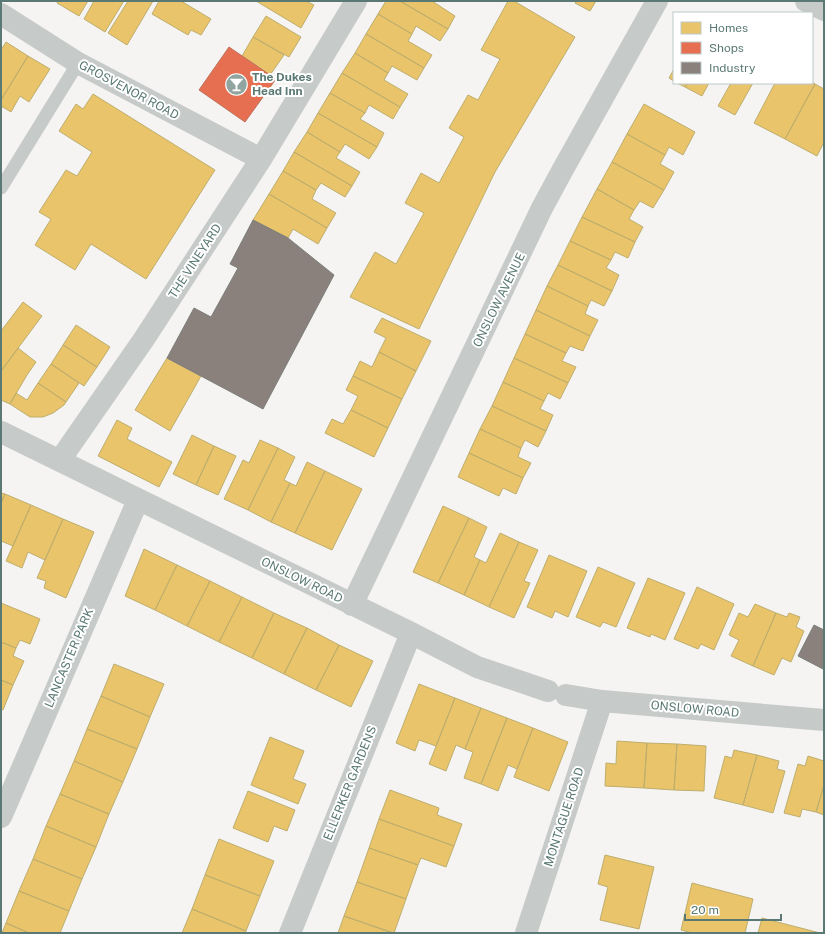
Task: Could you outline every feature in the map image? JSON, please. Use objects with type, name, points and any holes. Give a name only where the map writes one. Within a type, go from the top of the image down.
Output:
[{"type":"street","name":"THE VINEYARD","points":[[60,460],[144,339],[261,158],[356,1]]},
{"type":"street","name":"ONSLOW AVENUE","points":[[352,605],[542,208],[657,1]]},
{"type":"street","points":[[806,1],[824,10]]},
{"type":"street","name":"GROSVENOR ROAD","points":[[1,14],[78,64],[261,158]]},
{"type":"street","points":[[1,432],[60,460]]},
{"type":"street","name":"ONSLOW ROAD","points":[[60,460],[477,667],[557,693],[602,701],[824,720]]},
{"type":"street","name":"LANCASTER PARK","points":[[1,817],[138,500]]},
{"type":"street","name":"ELLERKER GARDENS","points":[[290,933],[411,633]]},
{"type":"street","name":"MONTAGUE ROAD","points":[[526,933],[602,701]]},
{"type":"lane","points":[[1,188],[78,64]]},
{"type":"building: Homes","points":[[58,1],[88,1],[79,16],[57,3]]},
{"type":"building: Homes","points":[[94,1],[124,1],[105,32],[84,19]]},
{"type":"building: Homes","points":[[128,1],[153,1],[127,45],[108,33]]},
{"type":"building: Homes","points":[[159,1],[181,1],[211,19],[201,35],[191,30],[188,35],[152,14]]},
{"type":"building: Homes","points":[[256,1],[306,1],[314,5],[301,28]]},
{"type":"building: Homes","points":[[386,1],[400,1],[448,29],[440,41],[416,26],[412,34],[378,14]]},
{"type":"building: Homes","points":[[400,1],[432,1],[455,16],[448,29]]},
{"type":"building: Homes","points":[[508,1],[514,1],[575,37],[495,172],[419,329],[350,297],[375,252],[396,264],[424,213],[405,203],[421,173],[439,183],[464,137],[449,128],[468,95],[478,100],[500,59],[481,50]]},
{"type":"building: Homes","points":[[576,1],[596,1],[590,11],[575,3]]},
{"type":"building: Homes","points":[[378,14],[412,34],[408,41],[432,55],[424,68],[366,34]]},
{"type":"building: Homes","points":[[266,16],[301,37],[289,57],[253,37]]},
{"type":"building: Homes","points":[[366,34],[424,68],[417,80],[392,66],[388,73],[355,53]]},
{"type":"building: Homes","points":[[253,37],[284,55],[270,75],[242,56]]},
{"type":"building: Homes","points":[[6,42],[28,56],[1,100],[1,50]]},
{"type":"building: Homes","points":[[355,53],[388,73],[384,80],[408,94],[400,107],[342,73]]},
{"type":"building: Homes","points":[[28,56],[50,69],[29,102],[20,96],[11,112],[1,106],[1,100]]},
{"type":"building: Homes","points":[[673,71],[673,80],[669,78]]},
{"type":"building: Homes","points":[[342,73],[400,107],[393,119],[369,105],[365,113],[330,93]]},
{"type":"building: Homes","points":[[813,83],[815,84],[785,139],[754,123],[774,84],[813,84]]},
{"type":"building: Homes","points":[[679,84],[687,84],[685,87]]},
{"type":"building: Homes","points":[[687,84],[708,84],[702,96],[685,87]]},
{"type":"building: Homes","points":[[730,84],[752,84],[735,115],[718,106]]},
{"type":"building: Homes","points":[[815,84],[824,89],[824,142],[817,156],[785,139]]},
{"type":"building: Homes","points":[[330,93],[365,113],[360,119],[384,133],[377,147],[318,113]]},
{"type":"building: Homes","points":[[93,94],[215,170],[146,279],[91,244],[75,270],[35,245],[51,219],[39,212],[66,170],[77,176],[92,152],[59,131],[76,104],[83,109]]},
{"type":"building: Homes","points":[[644,104],[695,132],[683,155],[669,147],[665,155],[627,134]]},
{"type":"building: Homes","points":[[318,113],[377,147],[369,159],[345,144],[340,152],[307,132]]},
{"type":"building: Homes","points":[[307,132],[340,152],[336,158],[360,172],[352,186],[294,152]]},
{"type":"building: Homes","points":[[627,134],[665,155],[660,164],[674,172],[664,190],[612,162]]},
{"type":"building: Homes","points":[[294,152],[352,186],[345,197],[321,183],[316,190],[283,171]]},
{"type":"building: Homes","points":[[612,162],[664,190],[653,208],[640,201],[634,210],[597,189]]},
{"type":"building: Homes","points":[[283,171],[316,190],[312,199],[336,213],[327,228],[269,194]]},
{"type":"building: Homes","points":[[597,189],[634,210],[629,219],[643,227],[635,242],[582,217]]},
{"type":"building: Homes","points":[[269,194],[327,228],[318,244],[293,229],[288,238],[253,220]]},
{"type":"building: Homes","points":[[582,217],[635,242],[628,258],[615,252],[611,260],[570,241]]},
{"type":"building: Homes","points":[[570,241],[611,260],[606,268],[619,275],[612,291],[558,265]]},
{"type":"building: Homes","points":[[558,265],[612,291],[604,306],[591,300],[588,306],[547,286]]},
{"type":"building: Homes","points":[[547,286],[588,306],[585,314],[598,320],[590,336],[536,310]]},
{"type":"building: Homes","points":[[23,302],[42,316],[1,371],[1,331]]},
{"type":"building: Homes","points":[[536,310],[590,336],[583,351],[570,346],[566,353],[525,334]]},
{"type":"building: Homes","points":[[382,318],[431,341],[416,371],[379,352],[386,338],[374,332]]},
{"type":"building: Homes","points":[[76,325],[110,347],[97,367],[63,345]]},
{"type":"building: Homes","points":[[525,334],[566,353],[562,361],[576,367],[568,383],[514,358]]},
{"type":"building: Homes","points":[[63,345],[97,367],[84,386],[51,364]]},
{"type":"building: Homes","points":[[18,348],[36,362],[10,404],[1,400],[1,371]]},
{"type":"building: Homes","points":[[379,352],[416,371],[402,399],[353,376],[360,361],[372,367]]},
{"type":"building: Homes","points":[[167,358],[201,376],[170,431],[135,410]]},
{"type":"building: Homes","points":[[514,358],[568,383],[560,399],[548,393],[544,401],[503,382]]},
{"type":"building: Homes","points":[[51,364],[79,383],[66,402],[38,383]]},
{"type":"building: Homes","points":[[353,376],[402,399],[388,428],[351,410],[358,396],[346,390]]},
{"type":"building: Homes","points":[[503,382],[544,401],[540,409],[553,415],[546,431],[492,406]]},
{"type":"building: Homes","points":[[38,383],[66,402],[64,405],[53,413],[43,417],[30,417],[10,404],[16,393],[27,400]]},
{"type":"building: Homes","points":[[492,406],[546,431],[538,447],[525,440],[521,448],[480,429]]},
{"type":"building: Homes","points":[[351,410],[388,428],[374,457],[325,433],[332,419],[343,424]]},
{"type":"building: Homes","points":[[117,420],[132,428],[127,439],[172,462],[159,487],[98,456]]},
{"type":"building: Homes","points":[[480,429],[521,448],[518,457],[531,463],[523,478],[469,453]]},
{"type":"building: Homes","points":[[192,435],[214,446],[196,485],[173,474]]},
{"type":"building: Homes","points":[[260,440],[278,448],[248,510],[224,499],[243,460],[249,463]]},
{"type":"building: Homes","points":[[214,446],[236,456],[218,495],[196,485]]},
{"type":"building: Homes","points":[[278,448],[295,457],[284,480],[290,483],[271,522],[248,510]]},
{"type":"building: Homes","points":[[469,453],[523,478],[516,494],[503,488],[499,496],[458,477]]},
{"type":"building: Homes","points":[[307,462],[325,471],[295,533],[271,522],[290,483],[296,486]]},
{"type":"building: Homes","points":[[325,471],[362,489],[332,550],[295,533]]},
{"type":"building: Homes","points":[[1,493],[5,494],[1,503]]},
{"type":"building: Homes","points":[[5,494],[31,505],[13,546],[1,541],[1,503]]},
{"type":"building: Homes","points":[[31,505],[63,519],[45,560],[28,552],[22,568],[6,561]]},
{"type":"building: Homes","points":[[443,506],[469,518],[438,583],[413,572]]},
{"type":"building: Homes","points":[[469,518],[487,527],[474,557],[480,560],[464,595],[438,583]]},
{"type":"building: Homes","points":[[63,519],[94,532],[66,598],[44,588],[46,581],[37,578]]},
{"type":"building: Homes","points":[[500,533],[519,542],[489,607],[464,595],[480,560],[486,563]]},
{"type":"building: Homes","points":[[519,542],[538,550],[524,581],[530,583],[514,618],[489,607]]},
{"type":"building: Homes","points":[[144,549],[177,565],[155,610],[125,596]]},
{"type":"building: Homes","points":[[549,555],[587,571],[568,617],[555,611],[552,618],[527,607]]},
{"type":"building: Homes","points":[[177,565],[210,581],[187,626],[155,610]]},
{"type":"building: Homes","points":[[598,567],[635,583],[616,627],[603,622],[600,627],[576,617]]},
{"type":"building: Homes","points":[[648,578],[685,593],[665,640],[651,634],[650,637],[627,628]]},
{"type":"building: Homes","points":[[210,581],[242,597],[219,642],[187,626]]},
{"type":"building: Homes","points":[[697,587],[734,604],[714,650],[701,644],[698,649],[674,639]]},
{"type":"building: Homes","points":[[242,597],[274,613],[252,658],[219,642]]},
{"type":"building: Homes","points":[[1,603],[40,619],[30,644],[20,640],[16,648],[1,642]]},
{"type":"building: Homes","points":[[755,604],[776,613],[753,666],[731,656],[739,640],[729,635],[739,613],[748,617]]},
{"type":"building: Homes","points":[[274,613],[307,628],[284,674],[252,658]]},
{"type":"building: Homes","points":[[776,613],[787,617],[789,613],[800,617],[796,627],[804,631],[791,662],[782,658],[774,675],[753,666]]},
{"type":"building: Homes","points":[[307,628],[339,645],[316,690],[284,674]]},
{"type":"building: Homes","points":[[1,642],[16,648],[13,656],[24,661],[13,685],[1,680]]},
{"type":"building: Homes","points":[[339,645],[373,661],[351,707],[316,690]]},
{"type":"building: Homes","points":[[114,664],[164,684],[150,717],[101,696]]},
{"type":"building: Homes","points":[[1,680],[13,685],[3,710],[1,709]]},
{"type":"building: Homes","points":[[419,684],[455,698],[436,746],[419,740],[415,751],[396,743]]},
{"type":"building: Homes","points":[[101,696],[150,717],[137,749],[87,729]]},
{"type":"building: Homes","points":[[455,698],[481,708],[465,749],[456,745],[446,771],[429,764]]},
{"type":"building: Homes","points":[[481,708],[507,718],[481,784],[464,778],[473,752],[465,749]]},
{"type":"building: Homes","points":[[507,718],[533,728],[517,769],[508,765],[498,791],[481,784]]},
{"type":"building: Homes","points":[[533,728],[568,742],[549,791],[514,777]]},
{"type":"building: Homes","points":[[87,729],[137,749],[123,782],[74,761]]},
{"type":"building: Homes","points":[[270,737],[304,751],[293,779],[306,784],[298,804],[251,785]]},
{"type":"building: Homes","points":[[617,741],[647,743],[644,788],[605,786],[606,763],[616,764]]},
{"type":"building: Homes","points":[[647,743],[677,744],[674,790],[644,788]]},
{"type":"building: Homes","points":[[677,744],[706,746],[704,791],[674,790]]},
{"type":"building: Homes","points":[[734,750],[757,755],[743,805],[714,798],[725,756],[732,758]]},
{"type":"building: Homes","points":[[757,755],[779,761],[777,769],[785,771],[773,813],[743,805]]},
{"type":"building: Homes","points":[[808,756],[824,761],[824,785],[816,812],[802,809],[800,817],[784,813],[798,764],[805,766]]},
{"type":"building: Homes","points":[[74,761],[123,782],[109,814],[60,794]]},
{"type":"building: Homes","points":[[824,785],[824,815],[816,812]]},
{"type":"building: Homes","points":[[390,790],[439,808],[437,815],[462,824],[454,846],[379,819]]},
{"type":"building: Homes","points":[[248,791],[295,810],[287,831],[274,826],[268,842],[233,828]]},
{"type":"building: Homes","points":[[60,794],[109,814],[96,847],[46,826]]},
{"type":"building: Homes","points":[[379,819],[454,846],[446,867],[421,858],[418,865],[369,848]]},
{"type":"building: Homes","points":[[46,826],[96,847],[82,879],[33,859]]},
{"type":"building: Homes","points":[[219,839],[274,861],[260,896],[205,875]]},
{"type":"building: Homes","points":[[369,848],[418,865],[406,899],[357,882]]},
{"type":"building: Homes","points":[[605,855],[654,867],[639,929],[600,920],[608,887],[598,884]]},
{"type":"building: Homes","points":[[33,859],[82,879],[69,911],[19,891]]},
{"type":"building: Homes","points":[[205,875],[260,896],[246,931],[192,909]]},
{"type":"building: Homes","points":[[357,882],[406,899],[394,933],[344,916]]},
{"type":"building: Homes","points":[[692,883],[753,899],[745,933],[692,933],[681,930]]},
{"type":"building: Homes","points":[[19,891],[69,911],[60,933],[29,933],[6,923]]},
{"type":"building: Homes","points":[[192,909],[246,931],[245,933],[182,933]]},
{"type":"building: Homes","points":[[344,916],[392,933],[338,933]]},
{"type":"building: Homes","points":[[762,918],[820,933],[758,933]]},
{"type":"building: Homes","points":[[6,923],[29,933],[2,933]]},
{"type":"building: Shops","name":"The Dukes Head Inn","points":[[229,47],[276,79],[245,122],[199,90]]},
{"type":"building: Industry","points":[[253,220],[288,238],[334,275],[263,409],[167,358],[194,308],[211,317],[238,268],[230,264]]},
{"type":"building: Industry","points":[[814,625],[824,630],[823,669],[798,656]]},
{"type":"place","name":"The Dukes Head Inn","points":[[237,84]]}]
